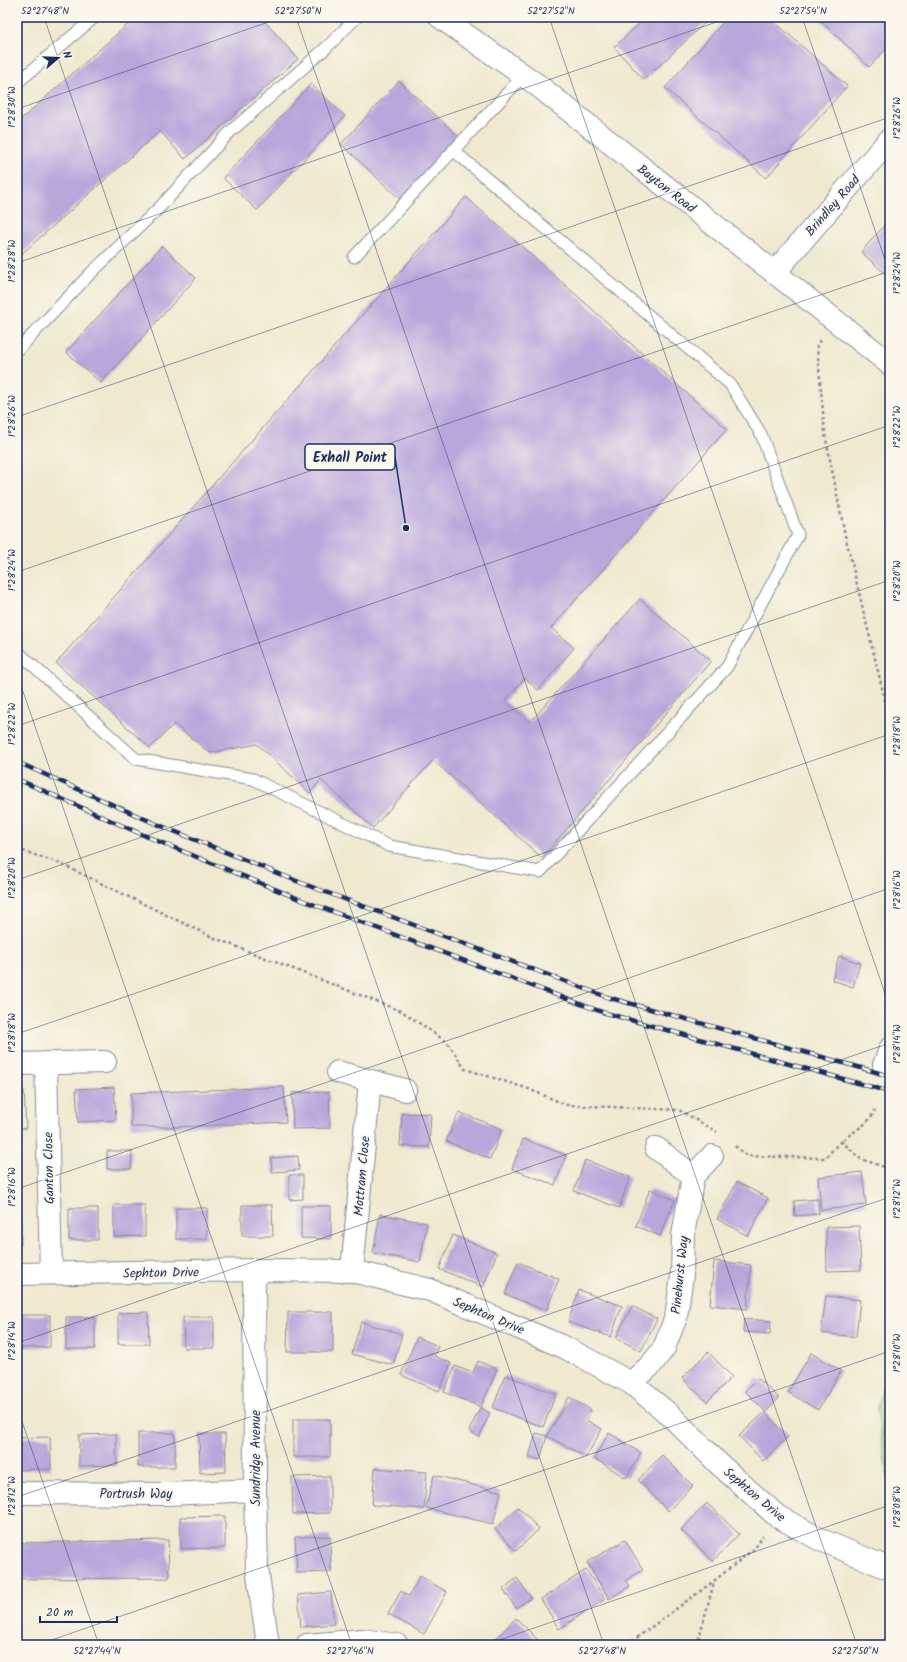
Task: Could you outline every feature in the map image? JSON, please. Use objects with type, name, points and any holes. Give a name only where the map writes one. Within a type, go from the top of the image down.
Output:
[{"type":"street","name":"Bayton Road","points":[[440,17],[524,75],[890,364]]},
{"type":"street","name":"Brindley Road","points":[[775,272],[890,139]]},
{"type":"street","points":[[17,1064],[105,1062]]},
{"type":"street","name":"Ganton Close","points":[[46,1063],[51,1273]]},
{"type":"street","points":[[338,1072],[405,1090]]},
{"type":"street","name":"Mottram Close","points":[[352,1272],[370,1081]]},
{"type":"street","points":[[656,1148],[693,1176],[712,1156]]},
{"type":"street","name":"Pinehurst Way","points":[[631,1383],[650,1365],[664,1348],[676,1318],[682,1276],[683,1235],[693,1176]]},
{"type":"street","name":"Sephton Drive","points":[[17,1274],[254,1270],[352,1272],[430,1290],[566,1348],[631,1383],[670,1415],[719,1464],[777,1516],[819,1539],[890,1569]]},
{"type":"street","name":"Sundridge Avenue","points":[[254,1270],[255,1490],[257,1568],[268,1645]]},
{"type":"street","name":"Portrush Way","points":[[17,1493],[168,1494],[255,1490]]},
{"type":"street","points":[[307,1645],[363,1640],[397,1645]]},
{"type":"lane","points":[[17,83],[95,17]]},
{"type":"lane","points":[[17,351],[88,276],[159,208],[230,132],[327,47],[357,17]]},
{"type":"lane","points":[[354,257],[524,75]]},
{"type":"lane","points":[[17,651],[136,759],[253,779],[389,846],[540,872],[727,667],[798,535],[761,434],[730,384],[453,150]]},
{"type":"path","points":[[828,314],[818,346],[825,434],[845,534],[885,700],[890,727]]},
{"type":"path","points":[[17,848],[59,863],[212,937],[403,1012],[447,1042],[465,1069],[526,1088],[567,1105],[679,1110],[720,1134]]},
{"type":"path","points":[[731,1143],[747,1156],[826,1158],[841,1141],[860,1128],[873,1115],[875,1110]]},
{"type":"path","points":[[841,1141],[861,1159],[890,1169]]},
{"type":"path","points":[[627,1645],[714,1581],[755,1548],[777,1516]]},
{"type":"path","points":[[697,1645],[714,1581]]},
{"type":"path","points":[[584,1642],[587,1645]]},
{"type":"green space","points":[[890,1330],[890,1492],[877,1410],[887,1368]]},
{"type":"building","points":[[136,17],[261,17],[298,59],[185,159],[160,131],[17,258],[17,123]]},
{"type":"building","points":[[647,17],[711,17],[644,80],[614,47]]},
{"type":"building","points":[[728,17],[769,17],[847,86],[766,178],[665,88]]},
{"type":"building","points":[[817,17],[890,17],[890,45],[869,67]]},
{"type":"building","points":[[399,81],[461,139],[402,201],[341,144]]},
{"type":"building","points":[[311,84],[345,116],[257,210],[223,178]]},
{"type":"building","points":[[466,197],[727,429],[551,628],[574,648],[538,690],[525,678],[505,701],[530,722],[640,599],[711,661],[542,858],[433,760],[373,828],[321,780],[310,793],[257,744],[210,753],[174,724],[150,748],[56,663]]},
{"type":"building","points":[[890,219],[890,278],[861,252]]},
{"type":"building","points":[[162,246],[196,278],[101,383],[66,352]]},
{"type":"building","points":[[839,956],[860,963],[853,987],[832,980]]},
{"type":"building","points":[[114,1087],[116,1120],[78,1122],[76,1089]]},
{"type":"building","points":[[284,1087],[286,1122],[176,1127],[131,1127],[131,1093]]},
{"type":"building","points":[[17,1090],[24,1090],[26,1128],[17,1129]]},
{"type":"building","points":[[329,1092],[330,1128],[293,1129],[292,1093]]},
{"type":"building","points":[[459,1112],[502,1129],[490,1159],[446,1141]]},
{"type":"building","points":[[402,1113],[431,1114],[429,1147],[400,1146]]},
{"type":"building","points":[[523,1139],[566,1155],[555,1185],[512,1169]]},
{"type":"building","points":[[107,1151],[132,1151],[131,1169],[107,1169]]},
{"type":"building","points":[[298,1156],[299,1170],[272,1172],[271,1158]]},
{"type":"building","points":[[585,1160],[630,1177],[619,1208],[574,1191]]},
{"type":"building","points":[[862,1172],[866,1205],[821,1210],[818,1177]]},
{"type":"building","points":[[289,1175],[303,1175],[303,1199],[289,1200]]},
{"type":"building","points":[[737,1182],[768,1198],[748,1236],[717,1219]]},
{"type":"building","points":[[650,1189],[675,1200],[660,1236],[636,1226]]},
{"type":"building","points":[[818,1199],[819,1214],[795,1216],[794,1201]]},
{"type":"building","points":[[114,1205],[145,1205],[145,1236],[114,1237]]},
{"type":"building","points":[[242,1205],[272,1205],[273,1236],[242,1236]]},
{"type":"building","points":[[301,1206],[331,1206],[331,1239],[301,1238]]},
{"type":"building","points":[[69,1208],[98,1208],[98,1240],[69,1240]]},
{"type":"building","points":[[176,1208],[207,1208],[207,1239],[176,1239]]},
{"type":"building","points":[[17,1213],[21,1213],[21,1245],[17,1245]]},
{"type":"building","points":[[380,1214],[427,1223],[420,1262],[373,1253]]},
{"type":"building","points":[[859,1226],[861,1270],[827,1271],[826,1227]]},
{"type":"building","points":[[453,1235],[497,1253],[483,1287],[439,1269]]},
{"type":"building","points":[[714,1261],[751,1265],[747,1309],[710,1305]]},
{"type":"building","points":[[518,1262],[559,1279],[546,1311],[505,1294]]},
{"type":"building","points":[[579,1290],[622,1306],[611,1337],[568,1322]]},
{"type":"building","points":[[826,1296],[860,1300],[856,1337],[821,1333]]},
{"type":"building","points":[[632,1306],[657,1319],[641,1351],[616,1338]]},
{"type":"building","points":[[148,1312],[149,1344],[118,1344],[118,1313]]},
{"type":"building","points":[[288,1312],[333,1312],[333,1352],[287,1352]]},
{"type":"building","points":[[21,1315],[50,1315],[50,1347],[20,1348]]},
{"type":"building","points":[[66,1317],[95,1317],[95,1349],[66,1349]]},
{"type":"building","points":[[183,1317],[214,1317],[214,1348],[184,1348]]},
{"type":"building","points":[[744,1319],[771,1321],[770,1334],[743,1332]]},
{"type":"building","points":[[361,1322],[402,1334],[393,1365],[352,1354]]},
{"type":"building","points":[[417,1337],[438,1346],[434,1356],[451,1363],[439,1391],[401,1375]]},
{"type":"building","points":[[708,1352],[732,1377],[707,1402],[682,1378]]},
{"type":"building","points":[[811,1353],[841,1371],[818,1410],[788,1392]]},
{"type":"building","points":[[478,1361],[497,1369],[481,1407],[444,1392],[455,1366],[473,1373]]},
{"type":"building","points":[[505,1375],[556,1394],[543,1427],[493,1408]]},
{"type":"building","points":[[758,1378],[779,1398],[766,1412],[745,1391]]},
{"type":"building","points":[[569,1397],[591,1410],[586,1420],[602,1429],[586,1457],[547,1436]]},
{"type":"building","points":[[480,1408],[490,1413],[479,1437],[469,1431]]},
{"type":"building","points":[[765,1412],[788,1437],[763,1461],[739,1436]]},
{"type":"building","points":[[293,1419],[330,1419],[330,1457],[293,1457]]},
{"type":"building","points":[[138,1433],[175,1433],[175,1467],[138,1467]]},
{"type":"building","points":[[536,1433],[547,1436],[540,1460],[529,1457]]},
{"type":"building","points":[[609,1433],[641,1453],[626,1478],[594,1458]]},
{"type":"building","points":[[116,1434],[117,1465],[79,1466],[79,1435]]},
{"type":"building","points":[[199,1434],[225,1434],[226,1472],[200,1473]]},
{"type":"building","points":[[50,1437],[51,1469],[17,1470],[17,1438]]},
{"type":"building","points":[[662,1455],[693,1486],[668,1511],[638,1480]]},
{"type":"building","points":[[375,1468],[427,1472],[424,1509],[372,1505]]},
{"type":"building","points":[[434,1475],[501,1492],[493,1524],[426,1508]]},
{"type":"building","points":[[330,1476],[330,1513],[293,1514],[292,1477]]},
{"type":"building","points":[[707,1503],[739,1534],[713,1561],[681,1530]]},
{"type":"building","points":[[518,1507],[539,1529],[516,1551],[495,1529]]},
{"type":"building","points":[[225,1516],[225,1548],[181,1549],[180,1517]]},
{"type":"building","points":[[330,1536],[331,1572],[297,1573],[295,1537]]},
{"type":"building","points":[[168,1540],[169,1578],[17,1579],[17,1543]]},
{"type":"building","points":[[625,1540],[643,1570],[626,1580],[630,1586],[609,1599],[587,1562]]},
{"type":"building","points":[[586,1570],[605,1599],[559,1629],[541,1599]]},
{"type":"building","points":[[420,1576],[447,1592],[424,1634],[388,1614],[401,1591],[409,1596]]},
{"type":"building","points":[[517,1578],[531,1598],[516,1608],[503,1589]]},
{"type":"building","points":[[331,1592],[334,1624],[301,1627],[298,1595]]},
{"type":"building","points":[[516,1618],[543,1645],[490,1645]]},
{"type":"railway","points":[[17,762],[154,823],[304,884],[607,997],[890,1076]]},
{"type":"railway","points":[[17,779],[148,837],[299,899],[602,1012],[890,1092]]},
{"type":"place","name":"Exhall Point","points":[[406,528]]}]
